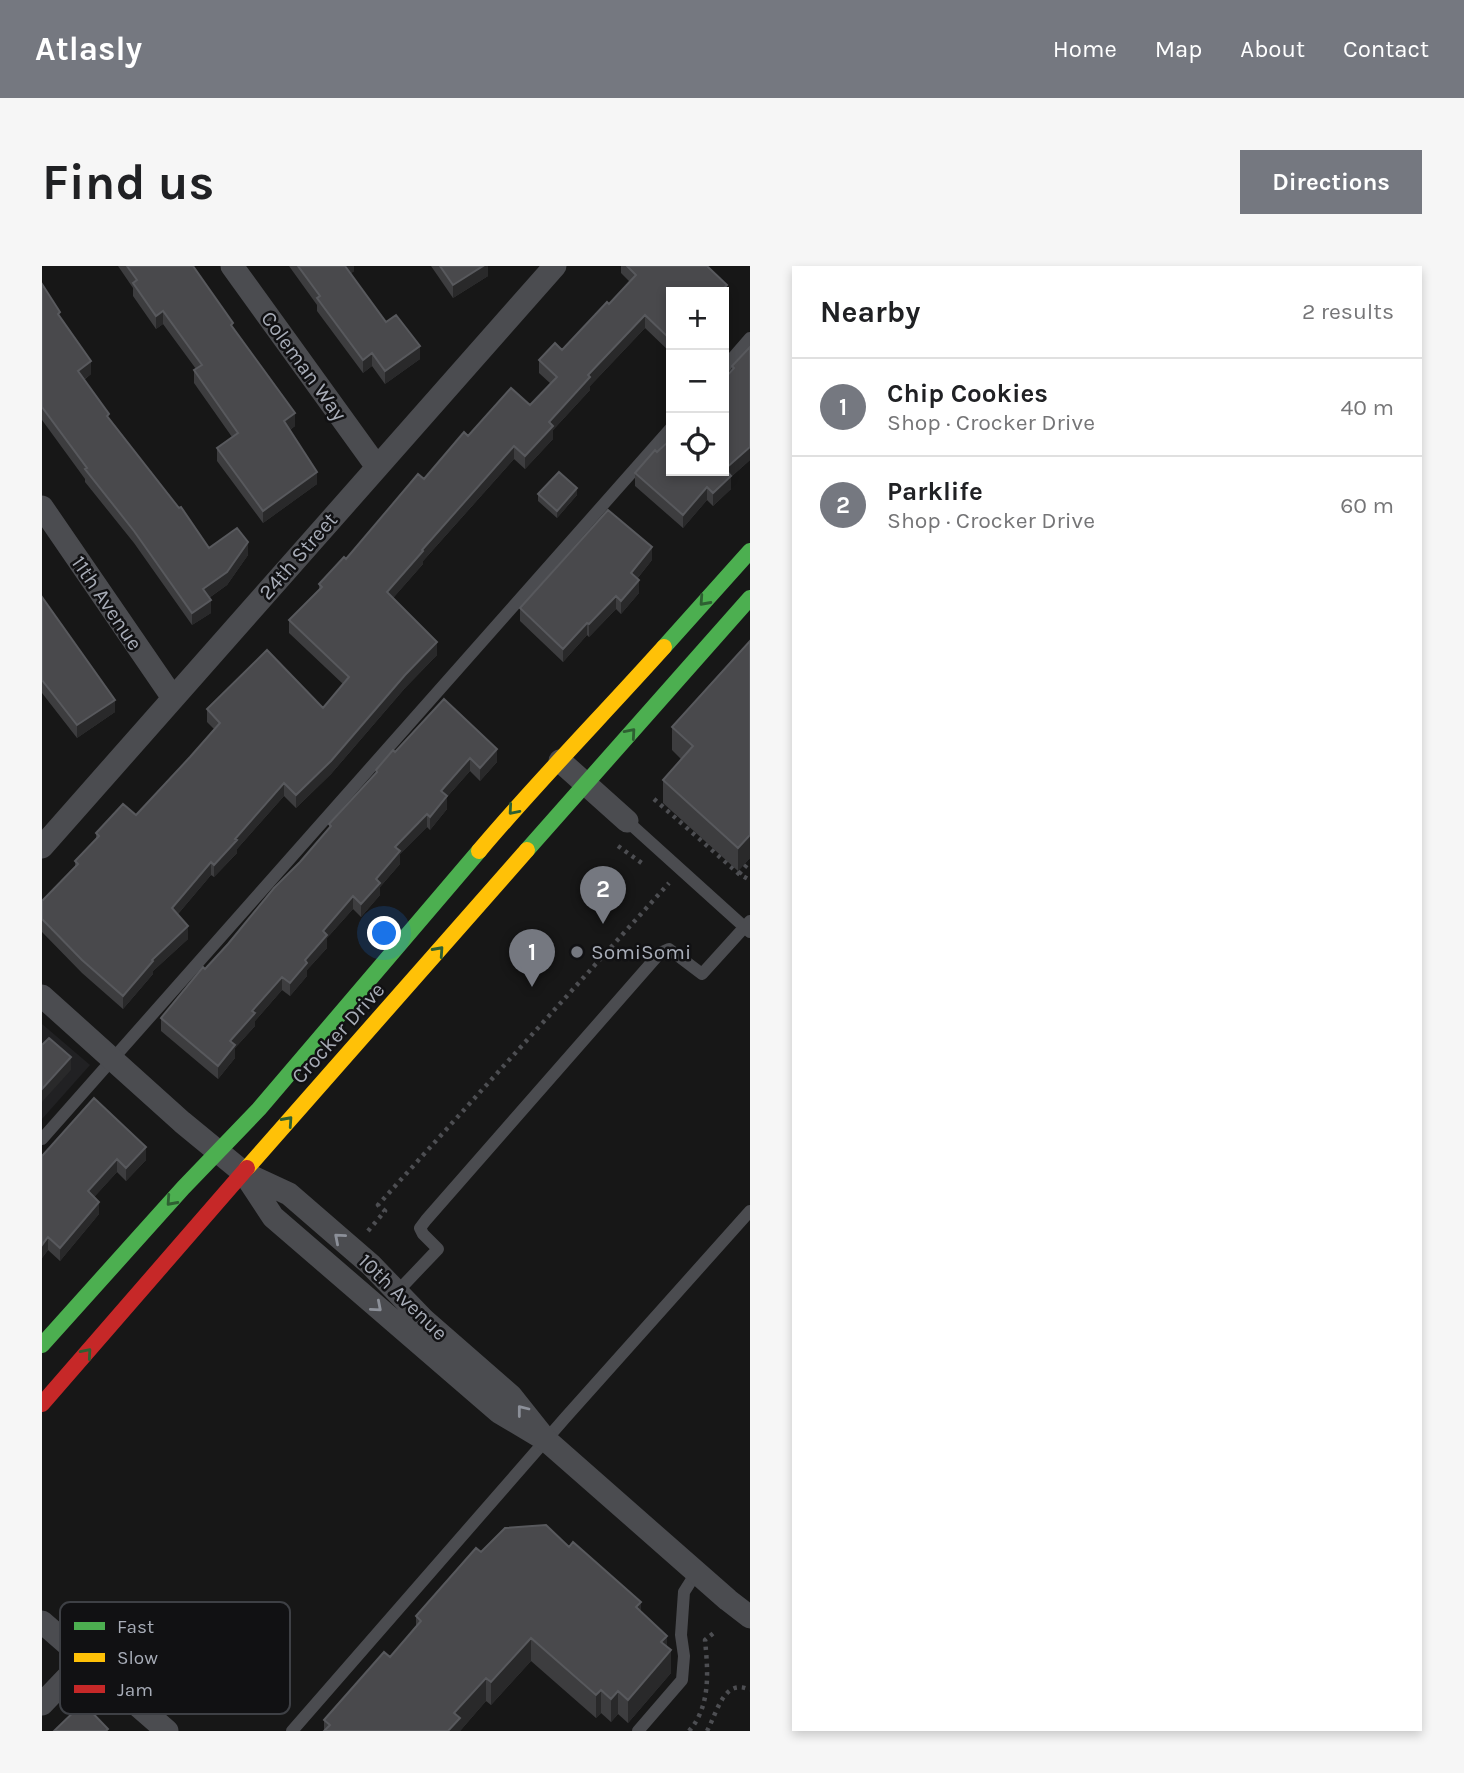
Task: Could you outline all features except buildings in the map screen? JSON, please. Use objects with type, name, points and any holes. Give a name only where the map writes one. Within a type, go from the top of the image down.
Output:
[{"type":"street","name":"Coleman Way","points":[[232,266],[377,467]]},
{"type":"street","name":"24th Street","points":[[42,847],[555,266]]},
{"type":"street","name":"11th Avenue","points":[[42,507],[173,698]]},
{"type":"street","name":"Crocker Drive","points":[[42,1345],[183,1188],[259,1109],[528,793],[750,551]]},
{"type":"street","name":"Crocker Drive","points":[[42,1404],[750,598]]},
{"type":"street","points":[[559,761],[627,821]]},
{"type":"street","name":"10th Avenue","points":[[42,996],[244,1173],[289,1194],[371,1265],[424,1320],[511,1396],[545,1440]]},
{"type":"street","name":"10th Avenue","points":[[244,1173],[273,1217],[499,1412],[545,1440],[750,1617]]},
{"type":"street","points":[[42,1622],[60,1637]]},
{"type":"street","points":[[42,1704],[60,1685]]},
{"type":"street","points":[[148,1714],[167,1731]]},
{"type":"lane","points":[[729,362],[750,338]]},
{"type":"lane","points":[[42,1139],[666,434]]},
{"type":"lane","points":[[397,1292],[438,1249],[420,1228],[426,1220],[660,953],[669,949],[702,974],[748,926],[627,821]]},
{"type":"lane","points":[[292,1731],[545,1440],[750,1210]]},
{"type":"lane","points":[[638,1731],[682,1681],[684,1591],[696,1573]]},
{"type":"path","points":[[654,799],[739,874],[750,880]]},
{"type":"path","points":[[739,874],[750,861]]},
{"type":"path","points":[[367,1232],[385,1211],[379,1205],[668,883]]},
{"type":"path","points":[[689,1731],[695,1724],[706,1696],[709,1675],[705,1640],[716,1632]]},
{"type":"path","points":[[707,1731],[726,1692],[733,1687],[750,1690]]},
{"type":"shaded area","points":[[42,1024],[90,1065],[42,1119]]},
{"type":"traffic: fast","points":[[664,647],[750,551]]},
{"type":"traffic: fast","points":[[527,850],[750,598]]},
{"type":"traffic: fast","points":[[42,1345],[183,1188],[259,1109],[479,851]]},
{"type":"traffic: slow","points":[[479,851],[664,647]]},
{"type":"traffic: slow","points":[[247,1168],[527,850]]},
{"type":"traffic: jam","points":[[42,1404],[247,1168]]},
{"type":"place","name":"Parklife","points":[[603,924]]},
{"type":"place","name":"SomiSomi","points":[[577,952]]},
{"type":"place","name":"Chip Cookies","points":[[532,987]]}]
